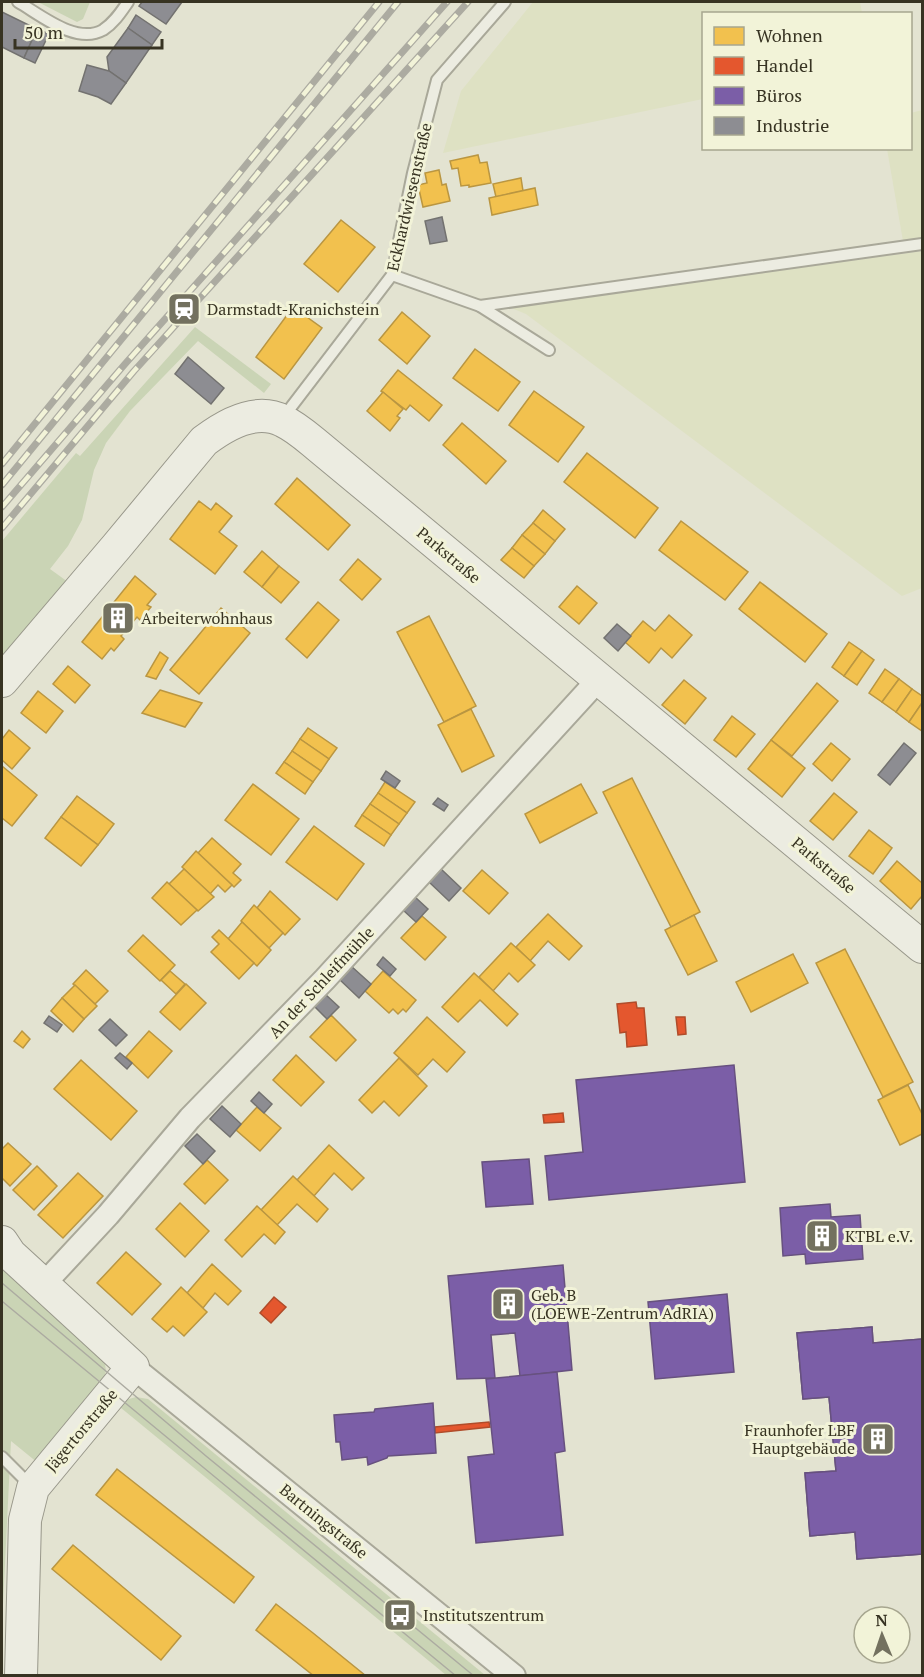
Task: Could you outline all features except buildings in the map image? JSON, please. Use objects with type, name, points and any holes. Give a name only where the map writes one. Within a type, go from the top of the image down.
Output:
[{"type":"street","points":[[2,681],[204,441],[221,429],[246,418],[270,417],[282,420]]},
{"type":"street","name":"Parkstraße","points":[[282,420],[318,446],[922,947]]},
{"type":"street","name":"An der Schleifmühle","points":[[43,1285],[108,1215],[190,1118],[325,978],[599,679]]},
{"type":"street","points":[[2,1242],[10,1254],[134,1367]]},
{"type":"street","name":"Jägertorstraße","points":[[21,1676],[25,1520],[33,1488],[134,1367]]},
{"type":"street","name":"Bartningstraße","points":[[134,1367],[514,1676]]},
{"type":"lane","points":[[18,2],[65,29],[79,34],[91,34],[103,29],[114,20],[128,2]]},
{"type":"lane","name":"Eckhardwiesenstraße","points":[[282,420],[392,275],[413,173],[437,80],[506,2]]},
{"type":"lane","points":[[480,306],[922,244]]},
{"type":"lane","points":[[392,275],[480,306],[549,350]]},
{"type":"lane","points":[[2,1457],[20,1478],[33,1488]]},
{"type":"green space","points":[[38,2],[90,2],[83,19],[77,22]]},
{"type":"green space","points":[[533,2],[860,2],[862,12],[702,12],[702,99],[443,153],[461,91]]},
{"type":"green space","points":[[922,110],[922,238],[903,241],[887,150],[912,150],[912,113]]},
{"type":"green space","points":[[922,251],[922,588],[902,596],[526,314],[509,307]]},
{"type":"green space","points":[[195,327],[271,384],[264,393],[198,341],[130,411],[106,443],[94,470],[82,520],[68,546],[50,569],[68,582],[2,660],[2,541],[76,453],[80,456]]},
{"type":"green space","points":[[2,1269],[105,1364],[106,1371],[102,1384],[38,1463],[11,1441],[2,1625]]},
{"type":"green space","points":[[136,1397],[148,1399],[485,1675],[446,1675],[115,1403]]},
{"type":"tram line","points":[[2,1283],[206,1456],[474,1676]]},
{"type":"tram line","points":[[3,1302],[456,1676]]},
{"type":"railway","points":[[2,464],[379,2]]},
{"type":"railway","points":[[2,485],[398,2]]},
{"type":"railway","points":[[2,507],[125,364],[447,2]]},
{"type":"railway","points":[[2,528],[134,371],[468,2]]},
{"type":"place","name":"Darmstadt-Kranichstein","points":[[184,309]]},
{"type":"place","name":"Arbeiterwohnhaus","points":[[118,618]]},
{"type":"place","name":"KTBL e.V.","points":[[822,1236]]},
{"type":"place","name":"Geb. B (LOEWE-Zentrum AdRIA)","points":[[508,1304]]},
{"type":"place","name":"Fraunhofer LBF Hauptgebäude","points":[[878,1439]]},
{"type":"place","name":"Institutszentrum","points":[[400,1615]]}]
